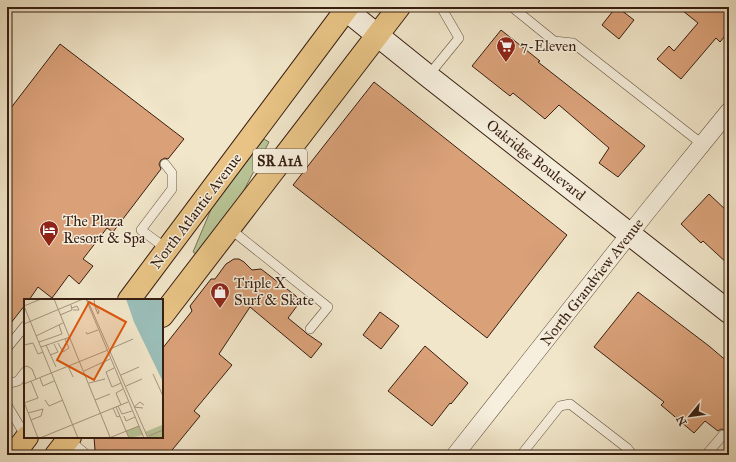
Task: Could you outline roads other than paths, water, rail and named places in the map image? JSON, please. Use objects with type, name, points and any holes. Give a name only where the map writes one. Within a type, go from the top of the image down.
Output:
[{"type":"main road","name":"SR A1A","points":[[163,315],[399,7]]},
{"type":"main road","name":"Oakridge Boulevard","points":[[346,8],[428,76],[729,312]]},
{"type":"main road","name":"North Atlantic Avenue","points":[[130,299],[346,8]]},
{"type":"main road","points":[[13,455],[25,438]]},
{"type":"street","name":"North Grandview Avenue","points":[[456,455],[629,234],[729,111]]},
{"type":"lane","points":[[428,76],[459,38],[441,7]]},
{"type":"lane","points":[[512,7],[554,41],[574,43],[702,144]]},
{"type":"lane","points":[[165,164],[172,173],[172,189],[138,228],[167,250]]},
{"type":"lane","points":[[229,228],[328,307],[310,329]]},
{"type":"lane","points":[[7,348],[24,327]]},
{"type":"lane","points":[[7,384],[18,381],[24,373]]},
{"type":"lane","points":[[521,455],[560,406],[570,404],[628,448],[633,455]]},
{"type":"lane","points":[[7,405],[24,434]]},
{"type":"lane","points":[[706,455],[723,435]]},
{"type":"lane","points":[[64,444],[87,455]]},
{"type":"place","name":"7-Eleven","points":[[506,63]]},
{"type":"place","name":"The Plaza Resort & Spa","points":[[49,247]]},
{"type":"place","name":"Triple X Surf & Skate","points":[[220,309]]}]
